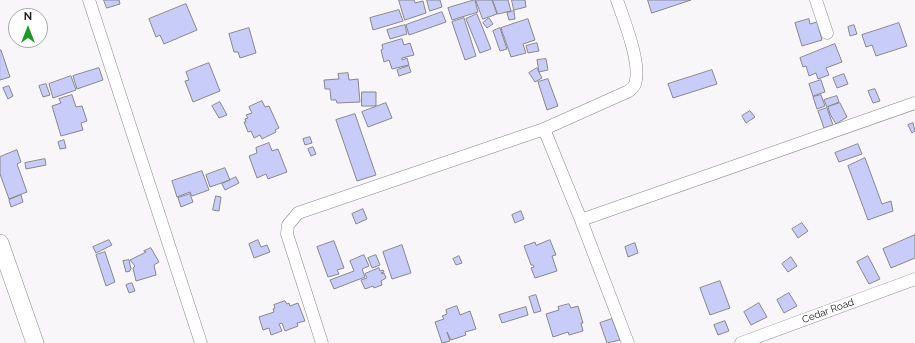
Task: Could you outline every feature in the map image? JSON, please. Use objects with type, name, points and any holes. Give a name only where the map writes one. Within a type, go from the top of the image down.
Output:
[{"type":"street","points":[[89,0],[201,343]]},
{"type":"street","points":[[322,343],[287,234],[288,226],[298,213],[544,129],[629,92],[635,85],[636,73],[633,47],[617,0]]},
{"type":"street","points":[[816,0],[828,33]]},
{"type":"street","points":[[581,220],[915,103]]},
{"type":"street","points":[[544,129],[628,343]]},
{"type":"street","points":[[0,243],[35,343]]},
{"type":"street","name":"Cedar Road","points":[[741,343],[915,279]]},
{"type":"building","points":[[104,0],[119,0],[120,4],[107,8]]},
{"type":"building","points":[[399,0],[414,0],[415,3],[423,1],[426,13],[405,20]]},
{"type":"building","points":[[427,0],[440,0],[442,7],[430,11]]},
{"type":"building","points":[[475,0],[478,12],[452,20],[448,8]]},
{"type":"building","points":[[476,0],[492,0],[497,14],[483,19]]},
{"type":"building","points":[[493,0],[508,0],[511,11],[498,14]]},
{"type":"building","points":[[512,0],[525,0],[526,7],[514,10]]},
{"type":"building","points":[[648,0],[691,0],[652,13]]},
{"type":"building","points":[[186,4],[197,30],[164,44],[160,35],[156,37],[149,19]]},
{"type":"building","points":[[399,10],[403,21],[373,30],[370,18]]},
{"type":"building","points":[[514,11],[515,19],[509,20],[507,13]]},
{"type":"building","points":[[442,12],[446,22],[409,35],[406,25]]},
{"type":"building","points":[[477,14],[491,49],[480,53],[466,19]]},
{"type":"building","points":[[464,18],[476,56],[465,60],[452,22]]},
{"type":"building","points":[[489,18],[493,24],[487,28],[483,23]]},
{"type":"building","points":[[528,19],[535,40],[523,44],[526,53],[511,57],[501,28]]},
{"type":"building","points":[[809,19],[810,24],[817,22],[822,40],[802,46],[795,23]]},
{"type":"building","points":[[899,23],[907,46],[876,56],[872,45],[866,47],[862,35]]},
{"type":"building","points":[[405,25],[407,34],[390,39],[387,30]]},
{"type":"building","points":[[854,25],[857,34],[850,36],[848,27]]},
{"type":"building","points":[[249,28],[256,53],[240,58],[238,52],[234,52],[229,34]]},
{"type":"building","points":[[500,28],[507,49],[500,51],[493,31]]},
{"type":"building","points":[[402,39],[404,45],[410,43],[414,55],[402,58],[402,60],[407,58],[409,65],[392,69],[389,60],[384,62],[381,50],[383,49],[382,45]]},
{"type":"building","points":[[537,43],[539,51],[528,53],[526,46]]},
{"type":"building","points":[[835,44],[842,62],[826,68],[829,75],[818,79],[816,73],[809,76],[806,66],[803,67],[800,58]]},
{"type":"building","points":[[0,50],[10,77],[0,80]]},
{"type":"building","points":[[546,59],[548,70],[539,72],[537,60]]},
{"type":"building","points":[[209,63],[220,91],[193,102],[185,81],[189,80],[186,72]]},
{"type":"building","points":[[409,66],[411,72],[399,76],[397,70]]},
{"type":"building","points":[[99,68],[103,80],[77,89],[73,76]]},
{"type":"building","points":[[537,68],[542,78],[535,82],[529,73]]},
{"type":"building","points":[[712,70],[717,84],[673,98],[668,84]]},
{"type":"building","points":[[348,73],[349,80],[358,79],[360,102],[337,103],[336,100],[331,100],[330,89],[325,89],[324,80],[339,79],[338,74]]},
{"type":"building","points":[[844,74],[848,84],[837,88],[833,78]]},
{"type":"building","points":[[71,76],[76,90],[53,98],[49,84]]},
{"type":"building","points":[[548,79],[558,106],[547,110],[538,82]]},
{"type":"building","points":[[821,80],[825,92],[813,96],[809,84]]},
{"type":"building","points":[[46,84],[50,95],[43,97],[39,86]]},
{"type":"building","points":[[9,86],[13,96],[8,99],[3,88]]},
{"type":"building","points":[[875,89],[880,101],[873,103],[868,91]]},
{"type":"building","points":[[362,92],[376,92],[376,106],[362,106]]},
{"type":"building","points":[[72,95],[76,107],[82,106],[87,121],[81,123],[83,130],[61,136],[52,106],[61,103],[59,99]]},
{"type":"building","points":[[821,95],[825,106],[817,109],[813,97]]},
{"type":"building","points":[[837,96],[839,102],[827,107],[824,100]]},
{"type":"building","points":[[262,101],[265,107],[269,106],[279,128],[275,130],[276,132],[262,139],[260,135],[254,138],[251,131],[248,132],[244,122],[246,122],[245,119],[248,118],[246,115],[252,113],[249,107]]},
{"type":"building","points":[[220,102],[227,115],[219,118],[212,106]]},
{"type":"building","points":[[386,103],[392,118],[368,127],[362,112]]},
{"type":"building","points":[[840,103],[847,117],[836,124],[828,107]]},
{"type":"building","points":[[827,108],[833,125],[824,128],[818,111]]},
{"type":"building","points":[[750,111],[755,117],[746,123],[742,116]]},
{"type":"building","points":[[355,114],[376,175],[357,181],[336,120]]},
{"type":"building","points":[[913,123],[915,131],[912,133],[908,125]]},
{"type":"building","points":[[310,137],[312,143],[305,145],[303,139]]},
{"type":"building","points":[[64,140],[66,148],[60,149],[58,142]]},
{"type":"building","points":[[269,143],[272,151],[278,149],[287,172],[268,179],[266,174],[257,178],[249,156],[257,153],[256,148]]},
{"type":"building","points":[[858,144],[862,154],[839,162],[835,153]]},
{"type":"building","points":[[313,147],[316,154],[311,156],[308,149]]},
{"type":"building","points":[[17,150],[21,162],[17,164],[27,192],[9,199],[0,174],[0,157]]},
{"type":"building","points":[[865,158],[882,204],[891,201],[893,211],[868,220],[848,166]]},
{"type":"building","points":[[45,159],[46,165],[26,169],[25,163]]},
{"type":"building","points":[[225,168],[230,180],[210,187],[206,175]]},
{"type":"building","points":[[202,171],[209,190],[192,196],[190,192],[177,197],[172,181]]},
{"type":"building","points":[[236,177],[239,183],[225,190],[222,184]]},
{"type":"building","points":[[190,194],[193,202],[181,207],[178,198]]},
{"type":"building","points":[[21,195],[23,202],[11,207],[9,200]]},
{"type":"building","points":[[216,196],[221,197],[219,211],[213,210]]},
{"type":"building","points":[[363,209],[367,219],[356,224],[352,214]]},
{"type":"building","points":[[521,211],[524,219],[515,223],[512,215]]},
{"type":"building","points":[[802,223],[808,231],[798,238],[792,229]]},
{"type":"building","points":[[915,235],[915,258],[891,268],[883,249]]},
{"type":"building","points":[[109,240],[112,245],[96,253],[93,247]]},
{"type":"building","points":[[258,240],[261,247],[267,245],[270,252],[254,258],[249,244]]},
{"type":"building","points":[[550,240],[556,255],[552,256],[557,271],[535,278],[531,268],[534,267],[531,265],[524,246],[535,242],[536,245]]},
{"type":"building","points":[[334,241],[344,268],[337,270],[339,274],[328,277],[317,247]]},
{"type":"building","points":[[635,243],[638,253],[628,257],[625,247]]},
{"type":"building","points":[[402,245],[411,273],[392,279],[383,252]]},
{"type":"building","points":[[151,248],[159,262],[154,265],[156,275],[136,281],[133,268],[135,266],[130,260]]},
{"type":"building","points":[[105,252],[115,282],[106,286],[96,255]]},
{"type":"building","points":[[364,255],[369,266],[362,269],[365,277],[334,289],[330,280],[354,271],[350,261]]},
{"type":"building","points":[[376,255],[380,265],[372,268],[368,258]]},
{"type":"building","points":[[459,256],[462,263],[456,265],[453,259]]},
{"type":"building","points":[[868,256],[880,279],[869,284],[857,262]]},
{"type":"building","points":[[791,257],[797,266],[788,272],[782,264]]},
{"type":"building","points":[[129,260],[131,269],[130,271],[126,272],[123,261]]},
{"type":"building","points":[[379,268],[380,271],[383,270],[384,272],[381,273],[384,273],[386,278],[381,281],[382,285],[365,289],[361,280],[367,278],[365,274]]},
{"type":"building","points":[[720,281],[730,308],[710,315],[700,288]]},
{"type":"building","points":[[132,283],[135,291],[129,293],[126,285]]},
{"type":"building","points":[[789,293],[797,306],[784,313],[777,300]]},
{"type":"building","points":[[536,295],[541,311],[534,313],[529,297]]},
{"type":"building","points":[[285,301],[287,304],[289,303],[290,306],[298,303],[305,321],[297,323],[298,326],[285,331],[282,323],[279,324],[282,331],[271,335],[269,328],[263,330],[259,317],[274,312],[274,305]]},
{"type":"building","points":[[759,303],[767,317],[751,325],[744,312]]},
{"type":"building","points":[[569,304],[571,308],[578,306],[583,323],[581,323],[583,331],[569,335],[568,332],[553,337],[546,314],[559,310],[558,307]]},
{"type":"building","points":[[457,306],[460,315],[470,311],[476,329],[465,332],[466,335],[451,340],[447,332],[450,341],[442,343],[435,322],[444,319],[442,316],[447,314],[446,310]]},
{"type":"building","points":[[526,307],[528,315],[502,323],[499,315]]},
{"type":"building","points":[[612,319],[620,340],[607,343],[600,323]]},
{"type":"building","points":[[725,321],[729,331],[718,335],[714,325]]}]
